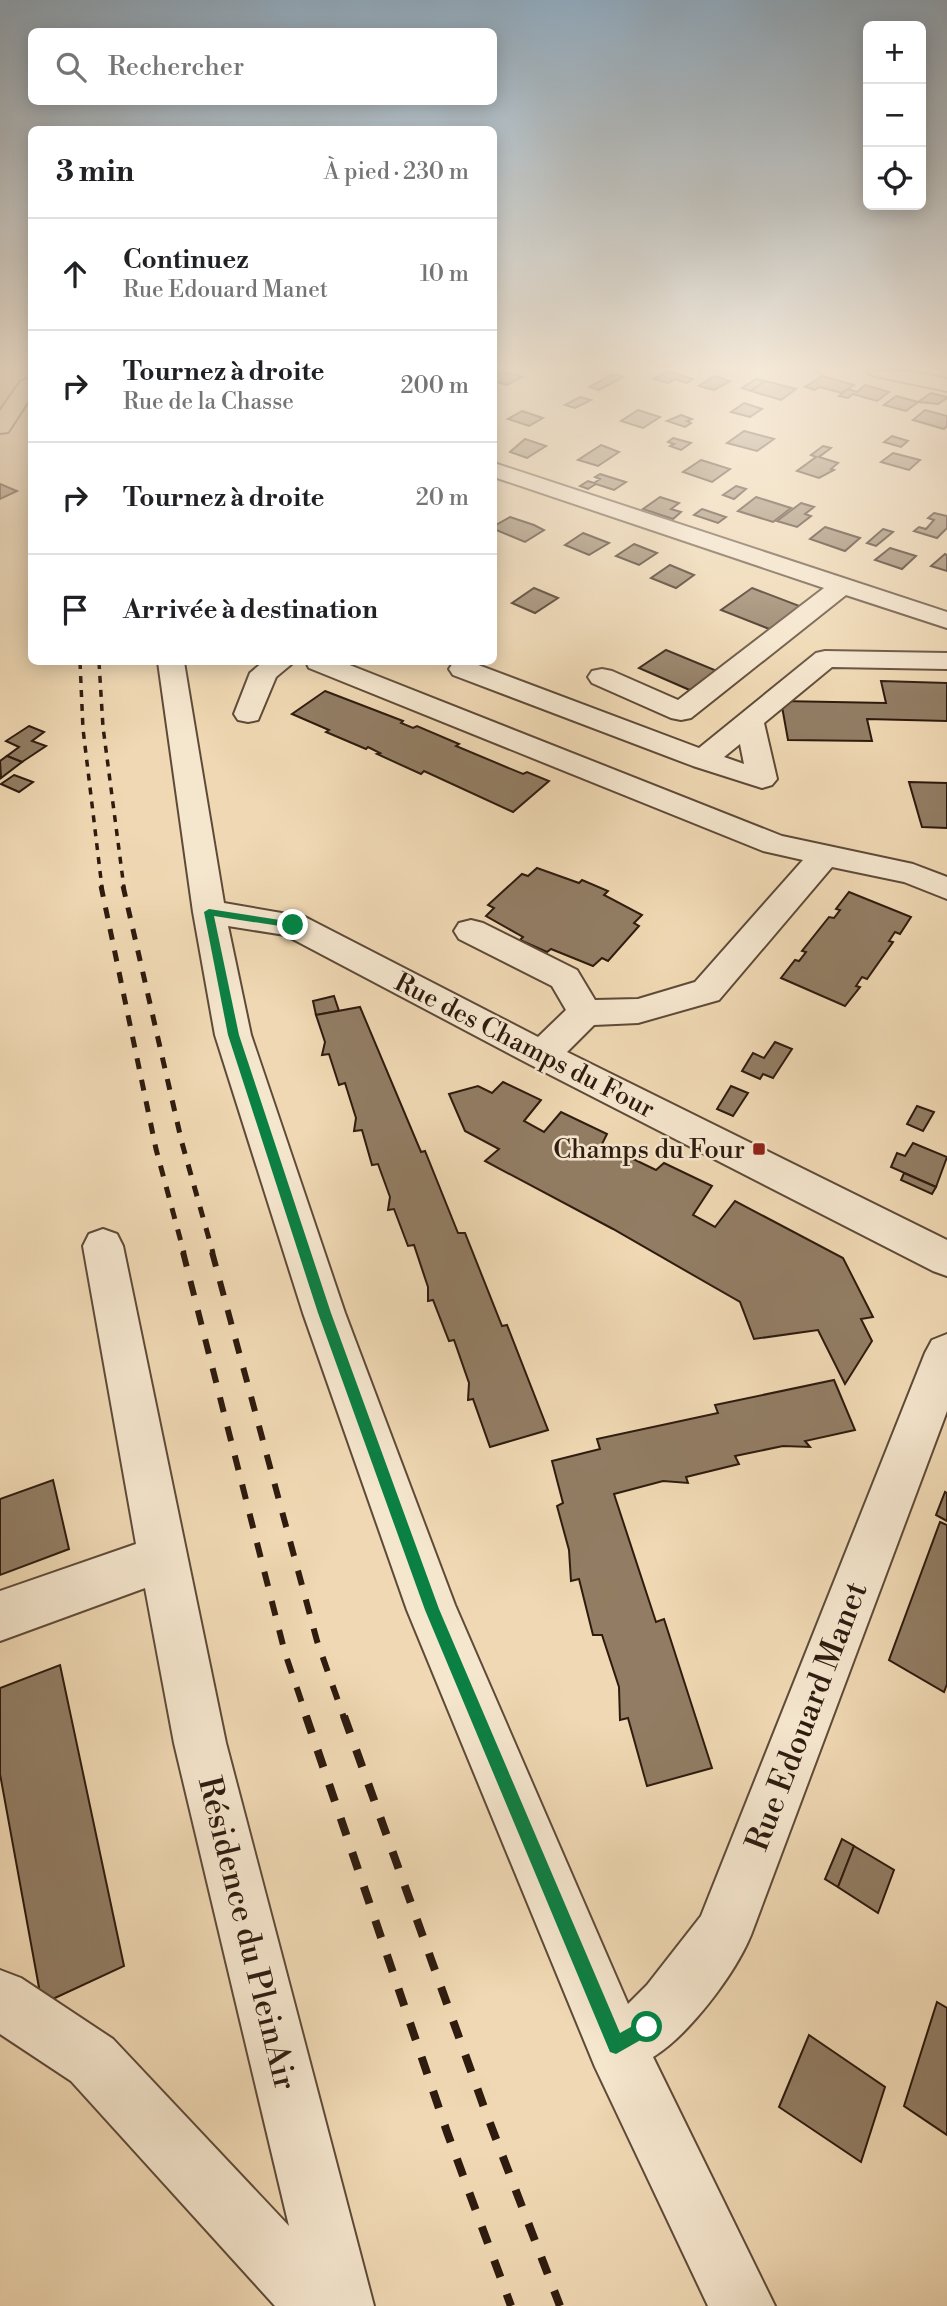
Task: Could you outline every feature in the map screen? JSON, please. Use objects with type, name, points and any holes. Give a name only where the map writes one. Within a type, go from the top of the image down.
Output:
[{"type":"street","points":[[520,479],[947,620]]},
{"type":"street","points":[[602,677],[681,712],[843,585]]},
{"type":"street","points":[[703,760],[825,659],[947,661]]},
{"type":"street","points":[[171,665],[209,912],[233,1035],[324,1313],[432,1610],[616,2046],[742,2306]]},
{"type":"street","points":[[248,714],[264,673],[276,665]]},
{"type":"street","points":[[326,665],[774,844],[913,874],[947,889]]},
{"type":"street","points":[[463,669],[703,760],[762,779],[750,722]]},
{"type":"street","points":[[542,1055],[585,1013],[638,1011],[707,991],[826,854]]},
{"type":"street","name":"Rue des Champs du Four","points":[[209,912],[293,925],[542,1055],[947,1259]]},
{"type":"street","points":[[471,931],[565,978],[585,1013]]},
{"type":"street","name":"Résidence du PleinAir","points":[[103,1246],[200,1743],[341,2306]]},
{"type":"street","name":"Rue Edouard Manet","points":[[616,2046],[647,2027],[668,2006],[722,1934],[947,1353]]},
{"type":"street","points":[[0,1616],[163,1558]]},
{"type":"street","points":[[0,1999],[92,2060],[320,2306]]},
{"type":"building","points":[[600,479],[615,479],[626,482],[614,490],[596,484],[588,489],[580,486]]},
{"type":"building","points":[[0,484],[17,491],[0,499]]},
{"type":"building","points":[[736,486],[746,489],[734,499],[723,495]]},
{"type":"building","points":[[660,497],[679,503],[671,509],[681,512],[673,519],[643,509]]},
{"type":"building","points":[[756,497],[791,508],[773,522],[738,511]]},
{"type":"building","points":[[801,503],[814,507],[805,514],[811,516],[797,527],[777,521]]},
{"type":"building","points":[[702,509],[726,517],[718,523],[694,515]]},
{"type":"building","points":[[934,513],[947,516],[947,528],[937,538],[914,531],[919,527],[926,529],[934,520],[928,518]]},
{"type":"building","points":[[510,517],[544,530],[525,542],[497,530],[497,524]]},
{"type":"building","points":[[825,527],[860,538],[845,551],[810,539]]},
{"type":"building","points":[[883,529],[893,532],[876,546],[867,543]]},
{"type":"building","points":[[583,533],[609,543],[589,555],[565,545]]},
{"type":"building","points":[[634,544],[657,553],[639,565],[616,556]]},
{"type":"building","points":[[890,548],[916,556],[902,569],[875,560]]},
{"type":"building","points":[[945,554],[947,571],[931,566]]},
{"type":"building","points":[[670,565],[694,575],[676,588],[651,578]]},
{"type":"building","points":[[534,588],[558,598],[535,613],[512,603]]},
{"type":"building","points":[[752,588],[802,607],[772,630],[721,610]]},
{"type":"building","points":[[666,650],[717,671],[692,691],[639,668]]},
{"type":"building","points":[[881,681],[947,683],[947,721],[867,719],[872,741],[788,740],[781,701],[886,703]]},
{"type":"building","points":[[325,691],[403,721],[401,723],[413,728],[417,726],[459,744],[456,746],[523,774],[527,772],[549,781],[513,812],[424,771],[421,774],[377,754],[380,753],[368,747],[366,749],[326,732],[329,730],[292,714]]},
{"type":"building","points":[[29,726],[44,732],[32,741],[46,746],[22,762],[7,756],[19,747],[6,741]]},
{"type":"building","points":[[7,756],[22,762],[1,778],[0,761]]},
{"type":"building","points":[[14,775],[33,782],[19,792],[1,784]]},
{"type":"building","points":[[909,782],[947,783],[947,828],[922,827]]},
{"type":"building","points":[[537,868],[579,883],[582,880],[608,891],[604,895],[642,915],[634,923],[639,926],[608,961],[602,958],[593,966],[551,949],[547,952],[520,940],[523,937],[486,916],[494,908],[488,905],[522,874],[528,876]]},
{"type":"building","points":[[849,892],[911,917],[900,934],[895,932],[889,941],[893,942],[867,979],[862,977],[856,986],[860,987],[845,1006],[781,978],[795,960],[799,961],[806,952],[802,951],[829,917],[834,918],[840,910],[836,909]]},
{"type":"building","points":[[334,996],[339,1011],[316,1015],[313,1001]]},
{"type":"building","points":[[360,1007],[421,1152],[425,1151],[458,1233],[465,1233],[502,1326],[507,1325],[548,1430],[490,1447],[473,1399],[468,1400],[469,1383],[454,1340],[449,1341],[433,1300],[428,1301],[428,1287],[414,1245],[408,1246],[394,1209],[388,1210],[390,1197],[378,1164],[372,1165],[362,1130],[354,1131],[356,1118],[345,1083],[339,1085],[329,1054],[322,1055],[325,1042],[316,1015]]},
{"type":"building","points":[[775,1042],[792,1049],[773,1078],[763,1074],[760,1079],[742,1071],[753,1053],[764,1058]]},
{"type":"building","points":[[503,1082],[541,1100],[524,1121],[544,1132],[561,1112],[607,1134],[602,1144],[656,1170],[664,1163],[712,1186],[693,1215],[715,1227],[735,1201],[843,1258],[873,1317],[861,1319],[872,1341],[845,1384],[818,1330],[754,1339],[740,1302],[613,1229],[485,1161],[499,1149],[465,1131],[449,1094],[478,1086],[492,1093]]},
{"type":"building","points":[[731,1086],[748,1093],[733,1116],[717,1109]]},
{"type":"building","points":[[917,1106],[934,1112],[923,1131],[907,1124]]},
{"type":"building","points":[[913,1143],[947,1157],[936,1187],[891,1167],[897,1153],[905,1156]]},
{"type":"building","points":[[904,1173],[936,1187],[932,1194],[901,1180]]},
{"type":"building","points":[[834,1380],[855,1430],[805,1441],[810,1447],[783,1446],[735,1456],[739,1464],[686,1477],[688,1483],[663,1481],[614,1494],[656,1622],[664,1619],[712,1768],[647,1786],[628,1718],[620,1720],[619,1687],[602,1635],[593,1635],[579,1579],[571,1581],[569,1550],[557,1506],[563,1503],[552,1461],[600,1449],[597,1439],[718,1413],[715,1405]]},
{"type":"building","points":[[53,1480],[69,1549],[0,1575],[0,1499]]},
{"type":"building","points":[[945,1492],[947,1493],[947,1521],[936,1515]]},
{"type":"building","points":[[940,1522],[947,1525],[947,1684],[944,1692],[889,1660]]},
{"type":"building","points":[[60,1665],[124,1966],[42,2004],[0,1774],[0,1688]]},
{"type":"building","points":[[842,1839],[854,1846],[838,1887],[825,1879]]},
{"type":"building","points":[[854,1846],[894,1870],[878,1913],[838,1887]]},
{"type":"building","points":[[937,2002],[947,2008],[947,2135],[904,2106]]},
{"type":"building","points":[[809,2035],[885,2087],[861,2162],[779,2107]]},
{"type":"railway","points":[[80,665],[83,729],[102,888]]},
{"type":"railway","points":[[99,665],[103,727],[124,888]]},
{"type":"railway","points":[[101,886],[156,1149],[184,1253]]},
{"type":"railway","points":[[123,886],[182,1143],[213,1253]]},
{"type":"railway","points":[[183,1252],[285,1653],[307,1718]]},
{"type":"railway","points":[[212,1252],[317,1641],[344,1718]]},
{"type":"railway","points":[[306,1716],[447,2132],[511,2306]]},
{"type":"railway","points":[[344,1716],[485,2110],[560,2306]]},
{"type":"place","name":"Champs du Four","points":[[759,1149]]},
{"type":"route","points":[[293,925],[209,912],[233,1035],[324,1313],[432,1610],[616,2046],[647,2027]]}]
